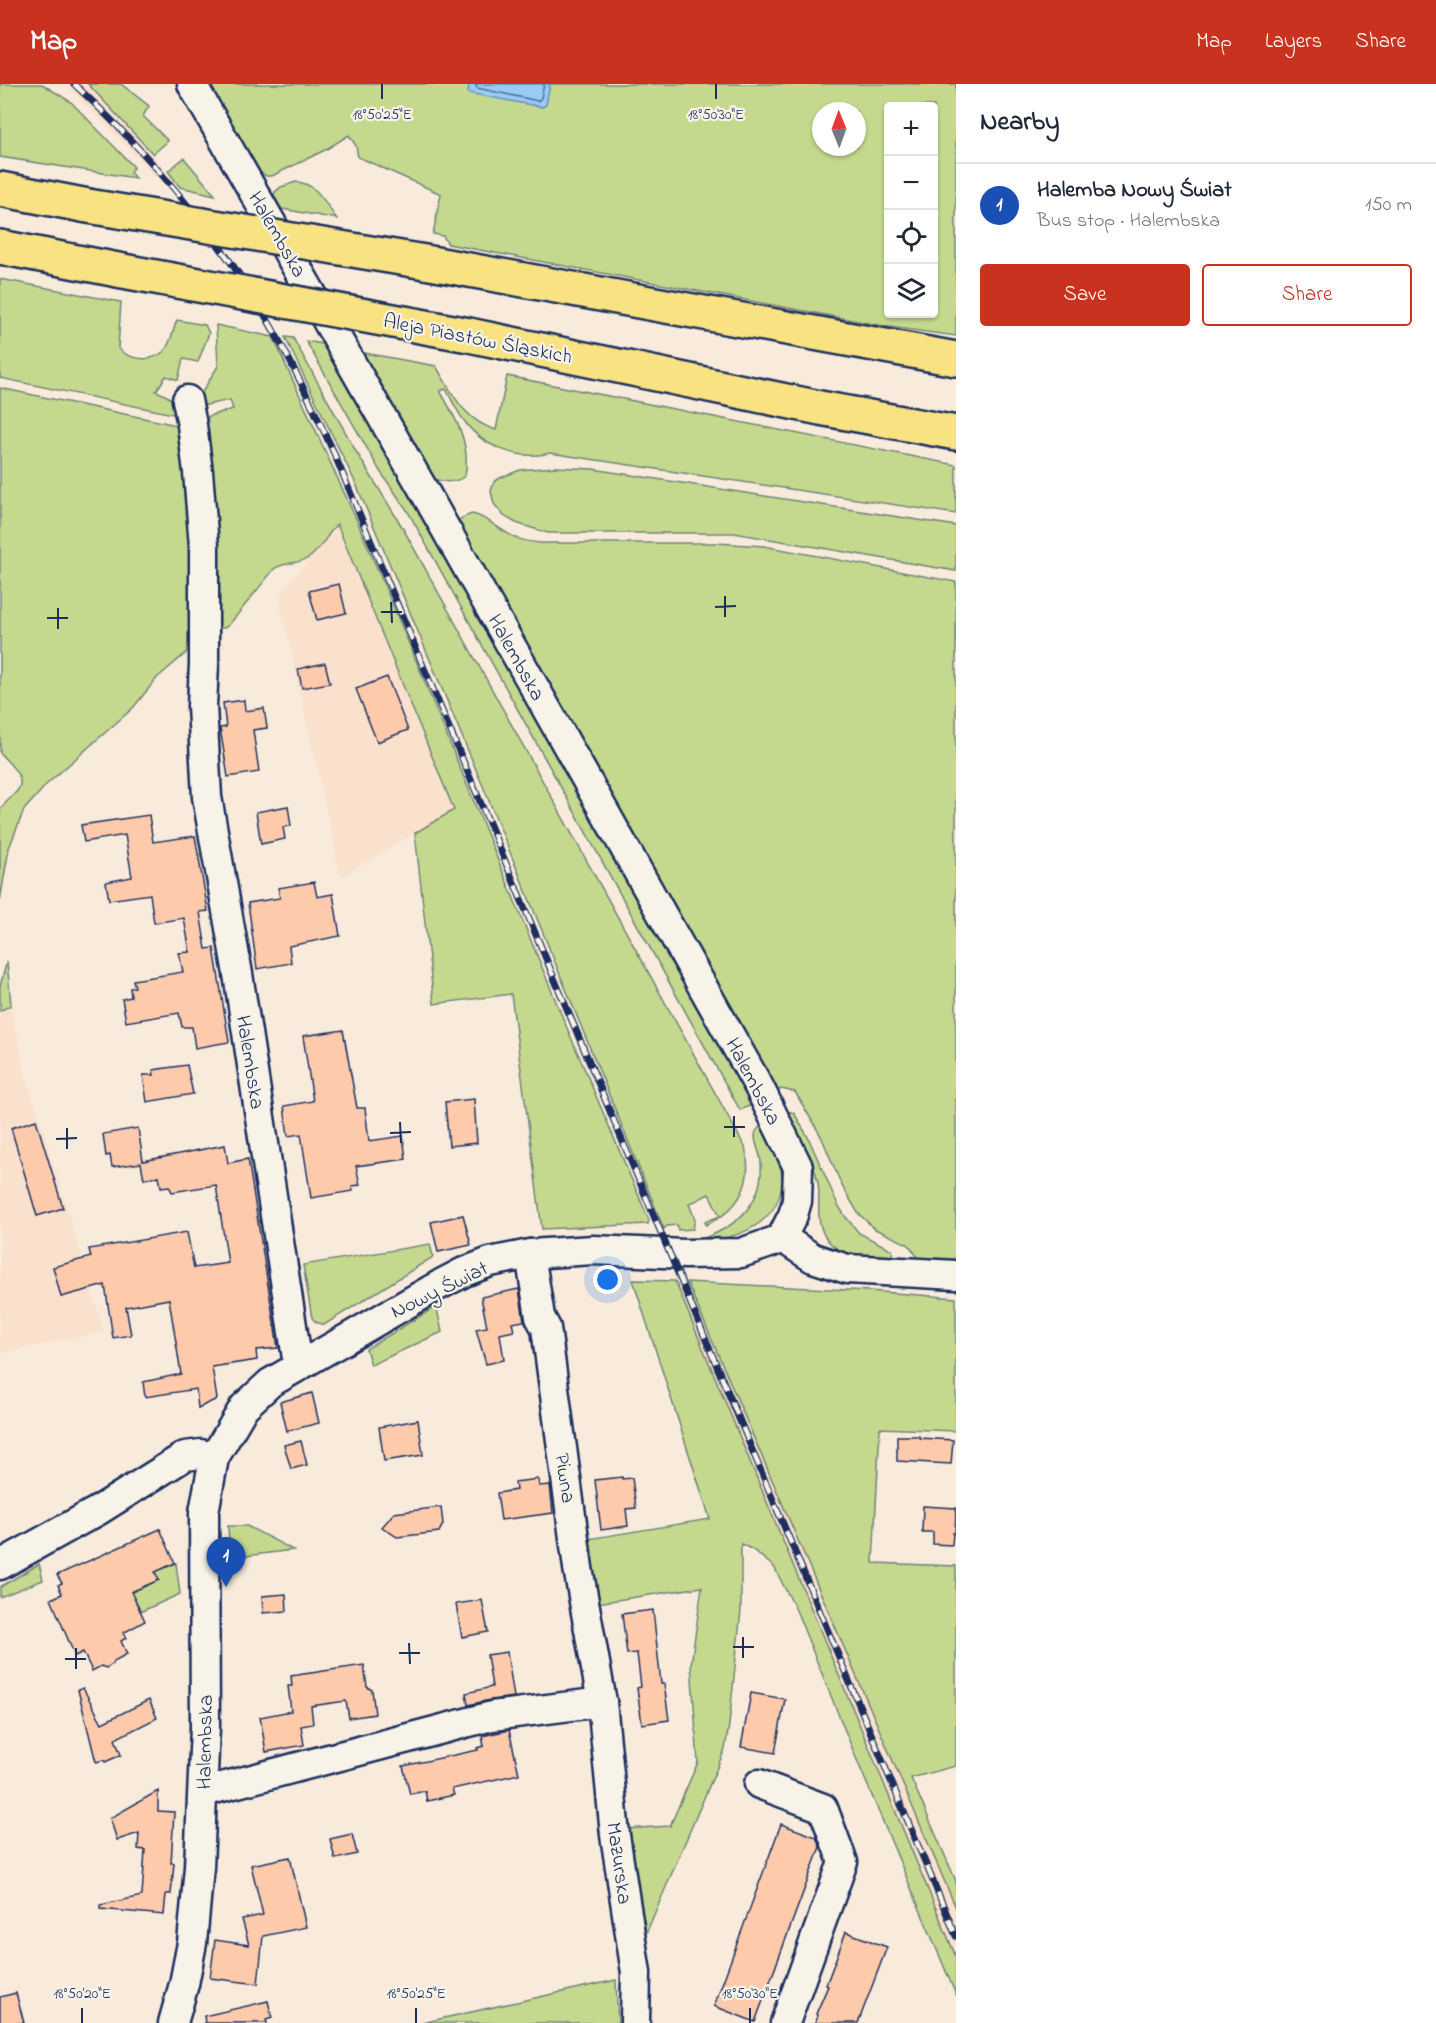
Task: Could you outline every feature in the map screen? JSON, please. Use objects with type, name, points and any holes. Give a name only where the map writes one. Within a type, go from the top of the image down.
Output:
[{"type":"highway","points":[[0,189],[88,206],[425,262],[956,359]]},
{"type":"highway","name":"Aleja Piastów Śląskich","points":[[0,247],[469,335],[820,408],[956,433]]},
{"type":"street","name":"Halembska","points":[[192,84],[437,513],[759,1087],[798,1167],[793,1215],[781,1239]]},
{"type":"street","name":"Halembska","points":[[187,400],[198,472],[204,546],[202,706],[207,797],[238,974],[298,1365]]},
{"type":"street","name":"Nowy Świat","points":[[213,1458],[244,1407],[270,1383],[464,1272],[490,1262],[530,1254],[593,1250],[686,1254],[741,1253],[781,1239]]},
{"type":"street","points":[[781,1239],[813,1258],[847,1269],[956,1275]]},
{"type":"street","name":"Piwna","points":[[530,1254],[540,1317],[546,1328],[578,1568],[602,1702]]},
{"type":"street","points":[[0,1565],[99,1510],[185,1456],[201,1454],[213,1458]]},
{"type":"street","name":"Halembska","points":[[173,2023],[192,1943],[203,1792],[204,1512],[213,1458]]},
{"type":"street","points":[[203,1792],[492,1716],[602,1702]]},
{"type":"street","name":"Mazurska","points":[[602,1702],[615,1835],[636,1973],[635,2023]]},
{"type":"street","points":[[759,1784],[822,1808],[843,1862],[785,2023]]},
{"type":"shaded area","points":[[65,84],[88,84],[180,187],[162,183]]},
{"type":"shaded area","points":[[337,523],[454,810],[341,877],[279,597]]},
{"type":"shaded area","points":[[11,1008],[24,1068],[104,1332],[0,1353],[0,1011]]},
{"type":"shaded area","points":[[675,1281],[693,1283],[956,1908],[956,1959]]},
{"type":"green space","points":[[0,84],[42,84],[71,102],[134,167],[130,172],[135,178],[0,157]]},
{"type":"green space","points":[[88,84],[121,84],[149,106],[143,116],[168,141],[153,154]]},
{"type":"green space","points":[[208,84],[956,84],[956,336],[890,327],[448,244],[443,236],[433,234],[441,194],[358,157],[356,146],[349,135],[325,150],[272,176],[266,176],[255,169]]},
{"type":"green space","points":[[184,158],[215,195],[180,187],[168,171]]},
{"type":"green space","points":[[296,182],[315,190],[337,219],[277,208],[273,200],[275,192],[281,187]]},
{"type":"green space","points":[[0,279],[121,302],[118,348],[134,357],[153,357],[164,351],[177,320],[205,325],[209,333],[198,362],[183,359],[178,380],[166,376],[156,391],[172,400],[182,416],[0,378]]},
{"type":"green space","points":[[216,325],[273,337],[357,521],[410,646],[564,1021],[649,1220],[648,1224],[542,1229],[511,994],[434,1004],[415,833],[454,810],[337,524],[310,557],[274,569],[229,625],[220,628],[217,625],[205,423],[209,416],[233,409],[230,400],[202,404],[201,394],[218,366]]},
{"type":"green space","points":[[285,337],[293,338],[357,453],[401,525],[745,1147],[747,1172],[741,1194],[727,1212],[706,1225],[705,1222],[720,1216],[709,1194],[689,1204],[695,1219],[693,1229],[678,1230],[677,1225],[667,1226],[664,1229],[485,791],[356,484]]},
{"type":"green space","points":[[306,341],[328,345],[717,1034],[752,1105],[740,1110],[407,510],[380,471]]},
{"type":"green space","points":[[359,352],[436,366],[467,413],[485,426],[496,430],[507,376],[956,465],[956,514],[550,453],[527,455],[515,453],[492,445],[473,431],[465,422],[446,389],[440,391],[457,421],[464,442],[465,476],[449,482],[433,479]]},
{"type":"green space","points":[[0,388],[179,427],[190,471],[190,642],[186,653],[157,678],[133,708],[48,783],[24,810],[9,848],[0,901],[0,810],[17,791],[20,781],[16,771],[0,753]]},
{"type":"green space","points":[[555,467],[593,469],[956,526],[956,571],[734,533],[548,533],[516,523],[504,516],[494,504],[491,491],[494,482],[500,478],[520,470]]},
{"type":"green space","points":[[472,514],[486,519],[515,537],[531,542],[716,543],[764,546],[956,582],[956,1267],[916,1264],[917,1256],[908,1244],[875,1229],[858,1213],[842,1186],[821,1136],[795,1092],[781,1089],[776,1092],[458,527],[458,521]]},
{"type":"green space","points":[[7,961],[11,1005],[0,1011],[0,986]]},
{"type":"green space","points":[[787,1111],[794,1113],[808,1137],[845,1216],[859,1233],[892,1250],[893,1260],[845,1252],[827,1240],[819,1216],[819,1187],[813,1164]]},
{"type":"green space","points":[[762,1125],[780,1164],[782,1182],[779,1198],[771,1211],[747,1231],[715,1239],[698,1240],[735,1222],[752,1203],[761,1178],[761,1160],[755,1134]]},
{"type":"green space","points":[[430,1244],[433,1257],[324,1325],[312,1318],[303,1265]]},
{"type":"green space","points":[[633,1280],[675,1281],[956,1957],[956,1995],[796,1610],[774,1567],[753,1550],[741,1544],[741,1610],[725,1749],[639,1950],[624,1829],[670,1826],[698,1762],[691,1664],[702,1587],[591,1604],[582,1540],[710,1519]]},
{"type":"green space","points":[[687,1282],[869,1291],[956,1298],[956,1431],[880,1428],[873,1563],[956,1566],[956,1766],[911,1778],[956,1881],[956,1908]]},
{"type":"green space","points":[[432,1309],[437,1309],[442,1332],[371,1365],[366,1349]]},
{"type":"green space","points":[[228,1526],[247,1526],[293,1550],[230,1558]]},
{"type":"green space","points":[[176,1563],[180,1594],[82,1638],[101,1606],[158,1580],[155,1572]]},
{"type":"green space","points":[[39,1564],[43,1580],[0,1597],[0,1587]]},
{"type":"green space","points":[[616,1980],[618,2023],[422,2023],[444,2018]]},
{"type":"water","points":[[469,84],[550,84],[546,105],[542,107],[468,93]]},
{"type":"building","points":[[339,584],[346,613],[317,620],[309,591]]},
{"type":"building","points":[[325,663],[330,683],[302,688],[298,669]]},
{"type":"building","points":[[387,677],[408,730],[377,742],[356,689]]},
{"type":"building","points":[[244,700],[245,711],[264,708],[267,728],[253,730],[259,772],[228,777],[220,728],[226,727],[223,703]]},
{"type":"building","points":[[288,806],[291,826],[283,827],[285,839],[261,844],[256,812]]},
{"type":"building","points":[[149,815],[153,842],[195,836],[208,911],[200,912],[206,949],[214,948],[229,1042],[195,1048],[192,1027],[182,1027],[179,1013],[126,1022],[122,999],[131,997],[130,988],[135,987],[133,980],[183,972],[179,953],[190,952],[184,918],[154,923],[150,894],[109,900],[106,882],[132,877],[125,835],[84,842],[81,825]]},
{"type":"building","points":[[314,882],[317,897],[333,894],[340,936],[289,946],[291,963],[257,969],[248,903],[280,898],[278,888]]},
{"type":"building","points":[[343,1030],[357,1108],[365,1108],[369,1141],[403,1136],[406,1159],[356,1166],[360,1185],[352,1186],[353,1191],[311,1198],[301,1134],[288,1136],[284,1106],[313,1101],[303,1036]]},
{"type":"building","points":[[187,1065],[193,1094],[147,1102],[143,1075],[154,1075],[153,1070]]},
{"type":"building","points":[[474,1099],[477,1143],[449,1146],[445,1102]]},
{"type":"building","points":[[36,1120],[63,1208],[37,1216],[11,1128]]},
{"type":"building","points":[[138,1128],[143,1161],[225,1145],[228,1163],[248,1159],[278,1348],[256,1350],[257,1360],[212,1367],[217,1399],[198,1408],[196,1389],[145,1397],[143,1382],[181,1374],[169,1299],[126,1307],[131,1335],[113,1338],[105,1285],[61,1297],[53,1267],[91,1257],[89,1249],[187,1232],[194,1268],[228,1263],[216,1185],[172,1192],[169,1186],[161,1187],[159,1176],[144,1179],[141,1163],[112,1167],[110,1155],[106,1156],[103,1134]]},
{"type":"building","points":[[463,1215],[471,1245],[438,1252],[431,1222]]},
{"type":"building","points":[[519,1289],[524,1321],[512,1323],[514,1331],[500,1334],[504,1360],[486,1364],[476,1329],[487,1327],[481,1297]]},
{"type":"building","points":[[312,1393],[319,1423],[287,1431],[280,1402]]},
{"type":"building","points":[[418,1420],[423,1455],[384,1461],[379,1427]]},
{"type":"building","points":[[897,1436],[953,1440],[951,1464],[897,1461]]},
{"type":"building","points":[[301,1441],[307,1465],[291,1469],[284,1445]]},
{"type":"building","points":[[622,1477],[622,1479],[632,1478],[636,1508],[626,1509],[628,1526],[601,1530],[595,1480]]},
{"type":"building","points":[[538,1479],[539,1486],[550,1485],[553,1513],[501,1520],[497,1493],[516,1490],[515,1482]]},
{"type":"building","points":[[923,1506],[956,1508],[952,1545],[933,1544],[933,1532],[922,1532]]},
{"type":"building","points":[[441,1507],[443,1524],[439,1532],[397,1537],[382,1527],[394,1513]]},
{"type":"building","points":[[160,1529],[175,1563],[155,1572],[159,1580],[131,1592],[145,1621],[123,1633],[126,1638],[121,1641],[127,1654],[106,1668],[101,1666],[92,1671],[83,1652],[75,1656],[51,1599],[62,1594],[58,1585],[62,1583],[57,1575]]},
{"type":"building","points":[[286,1594],[287,1611],[263,1613],[262,1596]]},
{"type":"building","points":[[482,1600],[488,1632],[462,1637],[456,1604]]},
{"type":"building","points":[[653,1610],[661,1684],[664,1684],[669,1720],[642,1724],[637,1688],[641,1687],[637,1653],[627,1654],[622,1614]]},
{"type":"building","points":[[507,1652],[514,1697],[468,1705],[466,1693],[492,1687],[487,1655]]},
{"type":"building","points":[[364,1665],[367,1687],[372,1690],[375,1714],[349,1718],[346,1701],[311,1706],[313,1724],[301,1726],[304,1745],[266,1752],[260,1717],[291,1711],[288,1686],[292,1686],[291,1676]]},
{"type":"building","points":[[83,1688],[102,1723],[149,1700],[157,1718],[115,1739],[121,1755],[105,1762],[104,1760],[96,1762],[78,1690]]},
{"type":"building","points":[[751,1693],[785,1699],[775,1753],[741,1747]]},
{"type":"building","points":[[509,1730],[519,1774],[452,1789],[454,1795],[427,1801],[425,1791],[410,1794],[403,1766],[478,1750],[477,1748],[484,1746],[482,1736]]},
{"type":"building","points":[[158,1791],[158,1811],[174,1812],[171,1863],[174,1863],[171,1894],[166,1894],[164,1915],[100,1909],[100,1905],[142,1896],[145,1850],[138,1849],[139,1833],[117,1840],[110,1818]]},
{"type":"building","points":[[781,1824],[816,1837],[820,1847],[755,2022],[714,2006]]},
{"type":"building","points":[[352,1834],[357,1854],[335,1859],[330,1839]]},
{"type":"building","points":[[290,1857],[306,1927],[263,1936],[258,1984],[210,1978],[215,1940],[249,1945],[242,1919],[263,1915],[251,1865]]},
{"type":"building","points":[[846,1932],[887,1947],[858,2023],[815,2023],[818,2015],[816,2014]]},
{"type":"building","points":[[16,1993],[24,2023],[0,2023],[0,1997]]},
{"type":"building","points":[[268,2001],[272,2018],[266,2020],[267,2023],[205,2023],[204,2016]]},
{"type":"railway","points":[[74,84],[142,152],[184,200],[241,277],[291,362],[333,451],[956,1936]]},
{"type":"place","name":"Halemba Nowy Świat","points":[[226,1587]]}]
